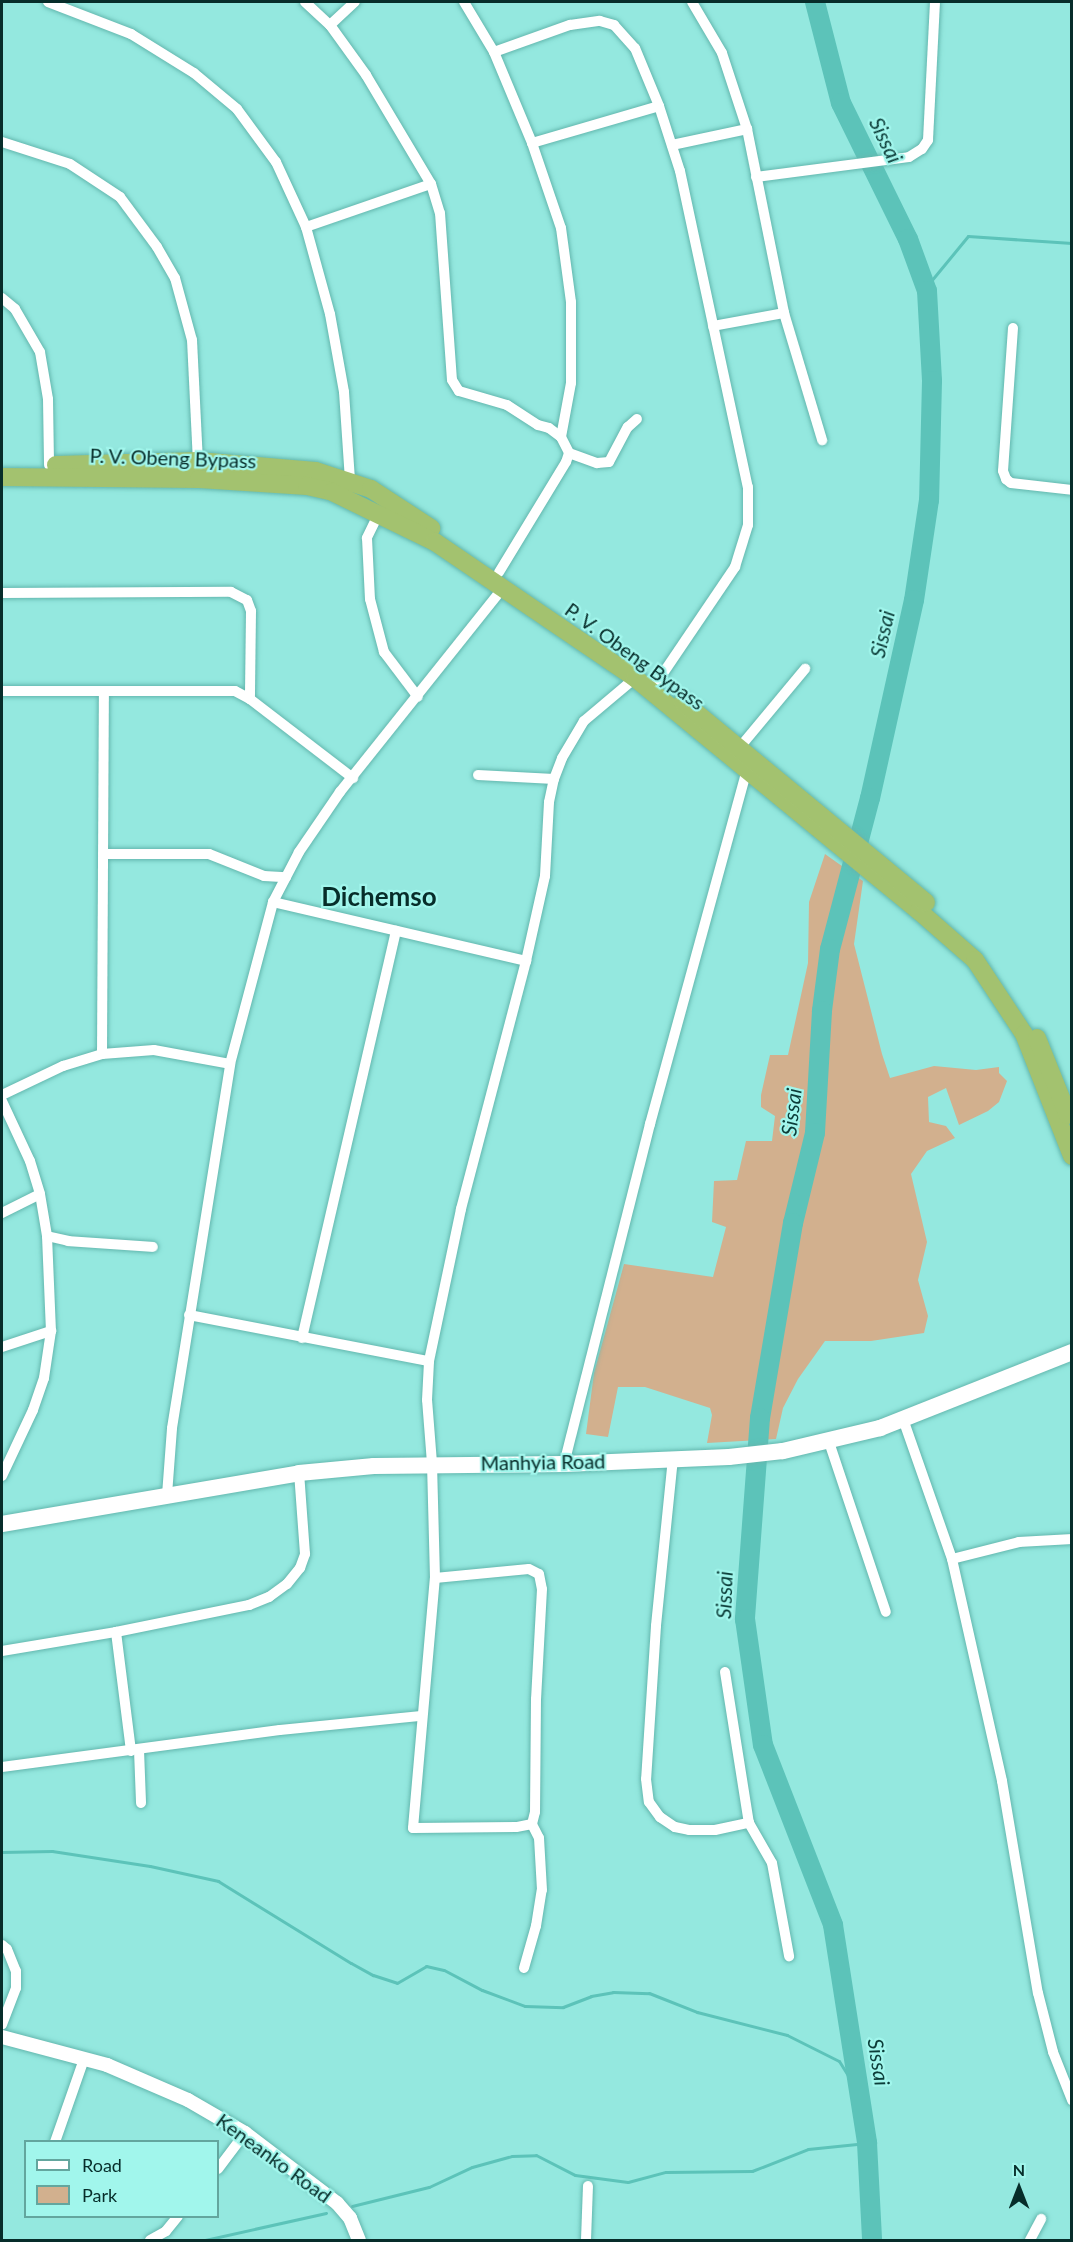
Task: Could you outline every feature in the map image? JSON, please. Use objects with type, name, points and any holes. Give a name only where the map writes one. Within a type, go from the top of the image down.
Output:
[{"type":"highway","name":"P. V. Obeng Bypass","points":[[2,465],[198,461],[316,471],[370,489],[740,747],[975,960],[1024,1034],[1071,1156]]},
{"type":"highway","name":"P. V. Obeng Bypass","points":[[2,477],[199,479],[308,486],[332,492],[435,542],[501,580],[635,678],[654,686],[747,769],[848,844]]},
{"type":"highway","name":"P. V. Obeng Bypass","points":[[862,857],[984,952],[1034,1029],[1071,1125]]},
{"type":"main road","name":"Manhyia Road","points":[[2,1524],[299,1473],[432,1463],[564,1464],[783,1451],[829,1442],[903,1419],[1071,1352]]},
{"type":"street","points":[[48,2],[131,34],[194,73],[237,110],[276,162],[306,227],[330,314],[348,430],[350,481]]},
{"type":"street","points":[[305,2],[330,25],[366,75],[431,184],[440,213],[452,380],[459,391],[507,405],[561,437],[569,453],[597,463],[609,462],[628,427],[638,419]]},
{"type":"street","points":[[330,25],[355,2]]},
{"type":"street","points":[[464,2],[494,52],[532,143],[561,228],[571,302],[571,383],[561,437]]},
{"type":"street","points":[[692,2],[722,53],[747,129],[784,313],[822,440]]},
{"type":"street","points":[[756,177],[909,158],[922,149],[928,140],[935,2]]},
{"type":"street","points":[[494,52],[570,25],[600,21],[614,25],[635,48],[659,106],[680,171],[748,487],[748,525],[735,567],[654,686]]},
{"type":"street","points":[[532,143],[659,106]]},
{"type":"street","points":[[672,145],[747,129]]},
{"type":"street","points":[[2,142],[70,164],[120,196],[157,247],[175,278],[192,340],[198,461]]},
{"type":"street","points":[[306,227],[431,184]]},
{"type":"street","points":[[2,298],[15,309],[40,352],[48,399],[49,465]]},
{"type":"street","points":[[712,326],[784,313]]},
{"type":"street","points":[[1013,328],[1003,471],[1006,479],[1011,483],[1071,490]]},
{"type":"street","points":[[167,1495],[172,1428],[230,1064],[273,902],[299,852],[353,778],[418,698],[501,580],[569,453]]},
{"type":"street","points":[[379,513],[367,538],[370,599],[384,652],[418,698]]},
{"type":"street","points":[[2,593],[231,592],[248,600],[251,611],[250,699]]},
{"type":"street","points":[[740,747],[805,669]]},
{"type":"street","points":[[532,1824],[516,1827],[413,1828],[421,1716],[435,1578],[432,1463],[427,1400],[429,1361],[461,1209],[526,961],[545,876],[549,802],[554,779],[562,758],[584,721],[635,678]]},
{"type":"street","points":[[2,691],[235,691],[250,699],[353,778]]},
{"type":"street","points":[[102,1054],[104,691]]},
{"type":"street","points":[[564,1464],[653,1113],[747,769]]},
{"type":"street","points":[[478,775],[554,779]]},
{"type":"street","points":[[103,854],[209,854],[264,876],[286,877]]},
{"type":"street","points":[[273,902],[526,961]]},
{"type":"street","points":[[302,1338],[396,931]]},
{"type":"street","points":[[2,1095],[63,1066],[102,1054],[154,1050],[230,1064]]},
{"type":"street","points":[[2,1101],[30,1161],[40,1194],[47,1236],[51,1331],[44,1378],[33,1410],[2,1476]]},
{"type":"street","points":[[2,1213],[40,1194]]},
{"type":"street","points":[[47,1236],[68,1241],[153,1247]]},
{"type":"street","points":[[189,1315],[429,1361]]},
{"type":"street","points":[[2,1347],[51,1331]]},
{"type":"street","points":[[903,1419],[952,1558],[1002,1781],[1038,1993],[1053,2052],[1071,2100]]},
{"type":"street","points":[[829,1442],[886,1612]]},
{"type":"street","points":[[673,1458],[656,1626],[646,1779],[649,1802],[660,1817],[675,1827],[689,1830],[715,1830],[749,1823]]},
{"type":"street","points":[[2,1652],[116,1632],[249,1605],[269,1598],[287,1584],[300,1568],[305,1554],[299,1473]]},
{"type":"street","points":[[952,1558],[1019,1542],[1071,1539]]},
{"type":"street","points":[[435,1578],[529,1569],[539,1574],[542,1589],[536,1699],[535,1812],[532,1824],[540,1838],[542,1890],[536,1926],[524,1968]]},
{"type":"street","points":[[116,1632],[141,1803]]},
{"type":"street","points":[[725,1672],[749,1823],[772,1863],[789,1956]]},
{"type":"street","points":[[2,1767],[280,1730],[421,1716]]},
{"type":"street","points":[[2,1945],[7,1949],[16,1971],[16,1988],[2,2024]]},
{"type":"street","name":"Keneanko Road","points":[[2,2037],[107,2065],[188,2100],[245,2133],[337,2203],[350,2218],[359,2241]]},
{"type":"street","points":[[56,2140],[84,2059]]},
{"type":"street","points":[[219,2168],[245,2133]]},
{"type":"street","points":[[586,2241],[588,2186]]},
{"type":"street","points":[[150,2241],[166,2232],[177,2218]]},
{"type":"street","points":[[1030,2241],[1041,2219]]},
{"type":"green space","points":[[825,854],[863,881],[854,944],[890,1078],[934,1066],[976,1070],[999,1067],[999,1073],[1007,1081],[999,1102],[988,1111],[959,1125],[946,1088],[928,1097],[929,1122],[946,1126],[955,1138],[927,1151],[911,1174],[927,1242],[918,1280],[928,1316],[924,1333],[871,1341],[825,1341],[798,1379],[783,1408],[776,1439],[707,1443],[712,1415],[710,1408],[645,1387],[618,1387],[608,1437],[586,1434],[594,1373],[624,1264],[713,1277],[726,1227],[712,1222],[714,1181],[737,1180],[746,1141],[772,1141],[775,1116],[761,1107],[761,1095],[770,1055],[788,1055],[808,963],[809,902]]},
{"type":"waterway","name":"Sissai","points":[[815,2],[841,103],[908,239],[927,291],[932,381],[929,500],[914,600],[870,798],[830,949],[822,1011],[815,1133],[793,1223],[760,1418],[745,1619],[763,1745],[833,1925],[867,2143],[872,2240]]},
{"type":"waterway","points":[[926,287],[968,236],[1072,243]]},
{"type":"waterway","points":[[2,1852],[52,1851],[150,1866],[218,1881],[351,1963],[373,1975],[397,1983],[426,1966],[444,1970],[482,1990],[525,2006],[563,2007],[591,1996],[613,1992],[649,1993],[697,2012],[787,2035],[839,2061],[860,2095]]},
{"type":"waterway","points":[[352,2206],[429,2187],[472,2167],[512,2156],[536,2155],[575,2175],[628,2182],[666,2172],[752,2171],[808,2149],[867,2143]]},
{"type":"waterway","points":[[205,2240],[326,2213]]},
{"type":"district","name":"Dichemso","points":[[379,897]]}]
